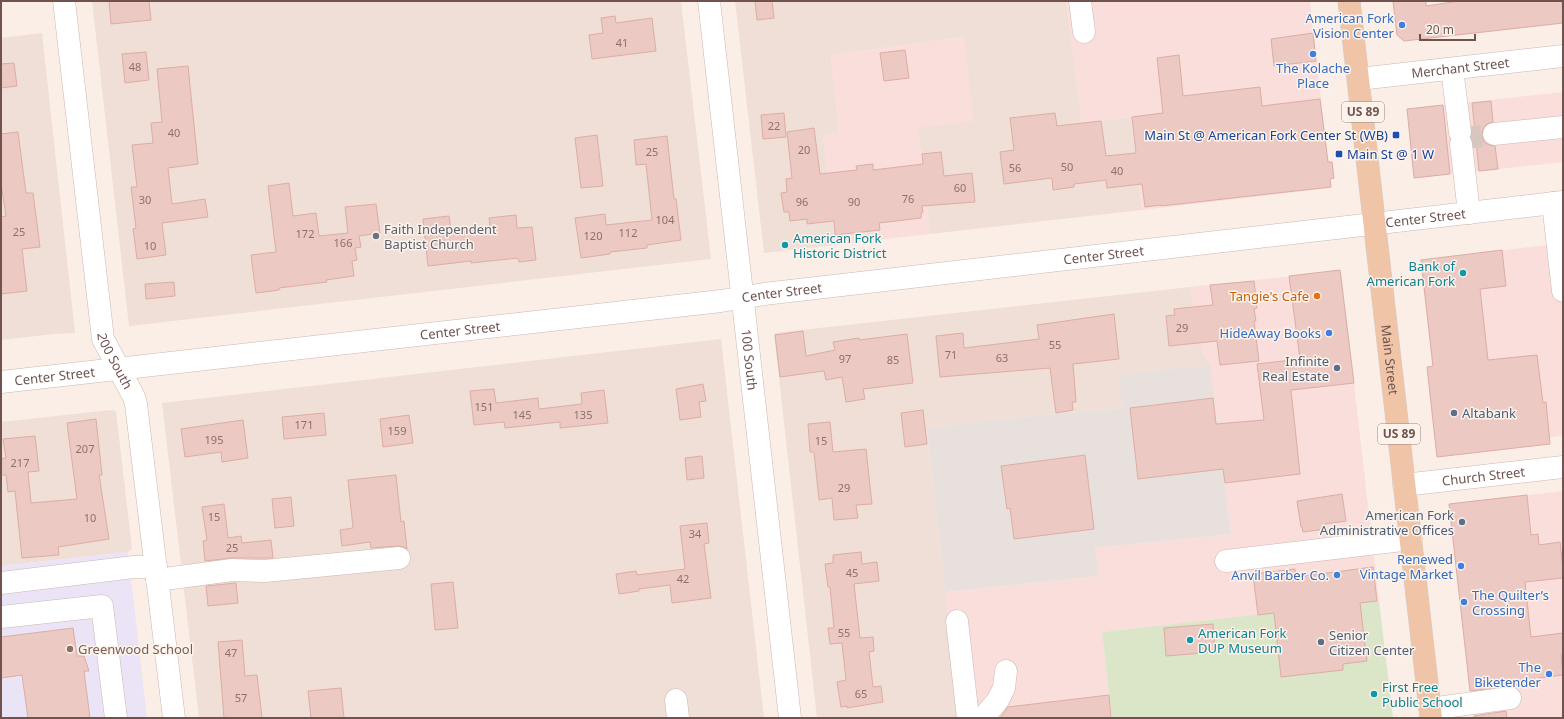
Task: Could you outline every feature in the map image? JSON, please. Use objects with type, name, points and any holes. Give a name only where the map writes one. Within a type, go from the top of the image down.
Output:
[{"type":"main road","name":"Main Street","points":[[1349,1],[1376,224],[1404,485],[1431,714]]},
{"type":"street","name":"200 South","points":[[64,1],[103,339],[134,397],[136,404],[174,718]]},
{"type":"street","name":"100 South","points":[[709,1],[790,718]]},
{"type":"street","points":[[1080,1],[1084,32]]},
{"type":"street","name":"Merchant Street","points":[[1359,80],[1452,69],[1562,62]]},
{"type":"street","points":[[1452,69],[1469,213]]},
{"type":"street","points":[[1494,134],[1563,127]]},
{"type":"street","name":"Center Street","points":[[1,382],[721,301],[764,294],[1558,203]]},
{"type":"street","points":[[1558,203],[1563,291]]},
{"type":"street","name":"Church Street","points":[[1404,485],[1563,467]]},
{"type":"street","points":[[1226,561],[1411,539]]},
{"type":"street","points":[[1,583],[98,571],[156,573],[272,570],[399,558]]},
{"type":"street","points":[[98,571],[116,718]]},
{"type":"street","points":[[1,617],[102,606]]},
{"type":"street","points":[[957,621],[968,718]]},
{"type":"street","points":[[983,718],[998,700],[1004,688],[1006,671]]},
{"type":"street","points":[[1431,714],[1510,698]]},
{"type":"shaded area","points":[[92,1],[681,1],[711,259],[129,326]]},
{"type":"shaded area","points":[[735,1],[1066,1],[1082,123],[1131,117],[1142,210],[930,234],[918,128],[964,37],[831,55],[839,133],[823,135],[835,245],[764,253]]},
{"type":"shaded area","points":[[1066,1],[1310,1],[1331,188],[1142,210],[1131,117],[1082,123]]},
{"type":"shaded area","points":[[42,33],[75,333],[1,340],[1,38]]},
{"type":"shaded area","points":[[964,37],[974,121],[918,128],[930,234],[835,245],[823,135],[839,132],[831,55]]},
{"type":"shaded area","points":[[1563,92],[1563,162],[1414,178],[1407,109]]},
{"type":"shaded area","points":[[1563,243],[1563,436],[1442,450],[1420,260]]},
{"type":"shaded area","points":[[1341,271],[1379,601],[1102,632],[1112,718],[959,718],[945,592],[1097,576],[1095,548],[1231,534],[1210,364],[1202,350],[1190,287]]},
{"type":"shaded area","points":[[1190,287],[1202,350],[1210,364],[1120,375],[1123,408],[998,419],[927,428],[959,718],[817,718],[774,333]]},
{"type":"shaded area","points":[[721,339],[764,718],[199,718],[162,403]]},
{"type":"shaded area","points":[[1210,364],[1231,534],[1095,548],[1098,576],[945,592],[927,428],[998,419],[1123,408],[1119,375]]},
{"type":"shaded area","points":[[111,410],[116,411],[132,549],[128,552],[1,566],[1,422]]},
{"type":"shaded area","points":[[1563,491],[1563,718],[1474,718],[1449,504]]},
{"type":"shaded area","name":"Greenwood School","points":[[128,552],[147,718],[1,718],[1,566]]},
{"type":"green space","points":[[1379,601],[1393,718],[1112,718],[1102,632]]},
{"type":"building","points":[[109,1],[149,1],[151,20],[111,24]]},
{"type":"building","points":[[755,1],[772,1],[774,18],[757,20]]},
{"type":"building","points":[[1393,1],[1426,1],[1426,6],[1459,1],[1562,1],[1563,23],[1404,41],[1397,35]]},
{"type":"building","points":[[615,16],[616,23],[652,18],[656,51],[592,59],[589,35],[603,33],[601,18]]},
{"type":"building","points":[[1313,33],[1316,61],[1274,66],[1271,39]]},
{"type":"building","points":[[905,50],[909,78],[884,81],[880,53]]},
{"type":"building","points":[[146,52],[149,80],[125,83],[122,54]]},
{"type":"building","points":[[1179,55],[1183,96],[1260,87],[1262,106],[1320,99],[1328,162],[1332,162],[1334,178],[1330,179],[1331,187],[1145,207],[1142,184],[1107,188],[1106,180],[1074,184],[1074,187],[1053,190],[1052,178],[1004,184],[1000,152],[1014,150],[1010,118],[1055,113],[1057,126],[1101,121],[1106,156],[1136,153],[1132,117],[1163,113],[1157,58]]},
{"type":"building","points":[[14,63],[17,86],[1,88],[1,64]]},
{"type":"building","points":[[188,66],[198,164],[168,168],[172,204],[205,199],[208,217],[162,223],[166,255],[137,259],[133,229],[136,228],[131,187],[137,187],[132,145],[153,143],[151,123],[162,122],[157,69]]},
{"type":"building","points":[[1491,101],[1493,122],[1487,124],[1483,129],[1482,136],[1484,142],[1495,146],[1498,169],[1479,171],[1472,103]]},
{"type":"building","points":[[1443,105],[1450,174],[1414,178],[1407,109]]},
{"type":"building","points":[[784,113],[786,137],[763,139],[761,115]]},
{"type":"building","points":[[814,128],[820,174],[857,170],[856,166],[873,164],[873,170],[923,164],[922,154],[941,152],[944,176],[972,173],[975,202],[922,206],[923,212],[921,213],[921,218],[879,223],[880,230],[835,235],[834,221],[807,224],[807,219],[790,221],[789,212],[784,212],[781,193],[787,192],[786,179],[792,178],[787,132]]},
{"type":"building","points":[[18,132],[26,193],[33,193],[40,247],[22,249],[27,291],[1,294],[1,217],[6,216],[1,183],[1,134]]},
{"type":"building","points":[[597,135],[603,186],[581,188],[575,138]]},
{"type":"building","points":[[667,136],[674,199],[676,199],[681,240],[647,245],[647,248],[610,252],[610,254],[581,258],[575,218],[605,214],[606,225],[652,220],[646,164],[636,165],[634,140]]},
{"type":"building","points":[[289,183],[293,216],[316,213],[319,236],[348,233],[345,207],[376,204],[380,233],[359,236],[361,247],[355,248],[357,260],[352,261],[354,276],[326,280],[327,282],[279,288],[279,290],[256,293],[251,255],[276,252],[268,186]]},
{"type":"building","points":[[516,215],[517,228],[532,227],[536,260],[519,262],[518,258],[428,266],[423,219],[449,216],[451,230],[458,230],[490,226],[489,218]]},
{"type":"building","points":[[1502,250],[1506,286],[1480,289],[1488,360],[1537,355],[1543,403],[1546,402],[1550,444],[1437,457],[1427,367],[1433,366],[1421,260]]},
{"type":"building","points":[[1340,270],[1354,383],[1291,390],[1300,474],[1225,483],[1223,469],[1138,479],[1130,408],[1213,398],[1216,424],[1264,420],[1257,364],[1300,359],[1289,276]]},
{"type":"building","points":[[1254,281],[1257,308],[1254,309],[1256,321],[1254,321],[1259,361],[1220,365],[1217,341],[1169,346],[1166,316],[1175,315],[1174,309],[1213,305],[1210,285]]},
{"type":"building","points":[[174,282],[175,296],[146,299],[145,284]]},
{"type":"building","points":[[1114,314],[1119,359],[1073,364],[1076,402],[1072,402],[1073,410],[1056,413],[1050,368],[940,377],[936,336],[963,333],[964,348],[1039,339],[1037,325]]},
{"type":"building","points":[[803,331],[806,356],[835,350],[833,342],[907,334],[913,383],[863,389],[865,399],[846,402],[842,377],[826,380],[824,371],[780,377],[775,335]]},
{"type":"building","points":[[703,384],[706,401],[699,402],[701,417],[680,420],[676,389]]},
{"type":"building","points":[[494,389],[496,403],[538,398],[539,409],[582,404],[581,393],[604,390],[608,423],[560,428],[560,422],[505,428],[504,422],[474,425],[470,391]]},
{"type":"building","points":[[923,410],[927,444],[905,447],[901,413]]},
{"type":"building","points":[[324,413],[326,435],[284,439],[282,417]]},
{"type":"building","points":[[409,415],[413,443],[383,447],[380,419]]},
{"type":"building","points":[[96,419],[102,475],[99,475],[109,539],[58,547],[59,555],[22,558],[15,491],[8,492],[6,475],[1,475],[1,459],[6,458],[3,439],[35,436],[39,471],[28,472],[31,503],[77,499],[67,423]]},
{"type":"building","points":[[243,420],[248,458],[222,462],[221,452],[185,457],[181,429]]},
{"type":"building","points":[[830,422],[833,452],[866,449],[872,504],[856,505],[858,518],[834,520],[832,498],[819,500],[814,452],[810,452],[808,424]]},
{"type":"building","points":[[1085,455],[1094,529],[1014,539],[1010,508],[1007,509],[1001,466]]},
{"type":"building","points":[[702,456],[704,478],[687,480],[685,458]]},
{"type":"building","points":[[396,475],[401,522],[404,521],[407,549],[398,546],[371,548],[370,542],[342,546],[340,530],[353,528],[348,480]]},
{"type":"building","points":[[1342,494],[1346,521],[1325,524],[1326,529],[1303,532],[1297,501]]},
{"type":"building","points":[[1527,495],[1531,535],[1538,534],[1539,545],[1560,542],[1563,569],[1563,578],[1525,582],[1531,637],[1563,633],[1563,654],[1561,654],[1563,675],[1539,678],[1539,683],[1470,691],[1449,504]]},
{"type":"building","points":[[291,497],[294,526],[275,528],[272,499]]},
{"type":"building","points":[[224,504],[228,538],[241,536],[242,543],[271,540],[273,558],[232,558],[205,561],[203,541],[207,540],[202,507]]},
{"type":"building","points":[[707,523],[709,543],[704,544],[711,598],[672,603],[670,585],[639,589],[639,591],[619,594],[616,574],[636,571],[637,575],[685,569],[680,526]]},
{"type":"building","points":[[861,552],[862,564],[877,562],[879,581],[854,584],[860,638],[873,637],[874,651],[869,652],[873,687],[881,686],[883,702],[847,708],[847,706],[841,707],[837,682],[846,680],[842,643],[830,644],[828,628],[834,628],[830,587],[828,587],[825,564],[833,563],[833,555]]},
{"type":"building","points":[[1373,567],[1377,601],[1360,603],[1367,661],[1343,664],[1343,670],[1281,677],[1274,613],[1258,615],[1253,574],[1295,569],[1296,577]]},
{"type":"building","points":[[453,582],[458,628],[435,630],[431,584]]},
{"type":"building","points":[[236,583],[238,603],[208,606],[206,586]]},
{"type":"building","name":"American Fork DUP Museum","points":[[1213,624],[1215,652],[1166,656],[1164,628]]},
{"type":"building","points":[[73,628],[77,656],[84,656],[89,671],[84,671],[90,718],[28,718],[22,675],[1,678],[1,637]]},
{"type":"building","points":[[242,640],[245,676],[257,675],[262,718],[224,718],[218,642]]},
{"type":"building","points":[[341,688],[344,718],[311,718],[308,691]]},
{"type":"building","points":[[1109,695],[1111,718],[1000,718],[1008,707]]},
{"type":"building","points":[[1506,711],[1507,718],[1474,718],[1474,716]]},
{"type":"tunnel","points":[[1460,139],[1494,134]]},
{"type":"place","name":"American Fork Vision Center","points":[[1402,25]]},
{"type":"place","name":"The Kolache Place","points":[[1313,54]]},
{"type":"place","name":"Main St @ American Fork Center St (WB)","points":[[1396,135]]},
{"type":"place","name":"Main St @ 1 W","points":[[1339,154]]},
{"type":"place","name":"Faith Independent Baptist Church","points":[[376,236]]},
{"type":"place","name":"American Fork Historic District","points":[[785,245]]},
{"type":"place","name":"Bank of American Fork","points":[[1463,273]]},
{"type":"place","name":"Tangie's Cafe","points":[[1317,296]]},
{"type":"place","name":"HideAway Books","points":[[1329,333]]},
{"type":"place","name":"Infinite Real Estate","points":[[1337,368]]},
{"type":"place","name":"Altabank","points":[[1454,413]]},
{"type":"place","name":"American Fork Administrative Offices","points":[[1462,522]]},
{"type":"place","name":"Renewed Vintage Market","points":[[1461,566]]},
{"type":"place","name":"Anvil Barber Co.","points":[[1337,575]]},
{"type":"place","name":"The Quilter’s Crossing","points":[[1464,602]]},
{"type":"place","name":"American Fork DUP Museum","points":[[1190,640]]},
{"type":"place","name":"Senior Citizen Center","points":[[1321,642]]},
{"type":"place","name":"Greenwood School","points":[[70,649]]},
{"type":"place","name":"The Biketender","points":[[1549,674]]},
{"type":"place","name":"First Free Public School","points":[[1374,694]]}]
